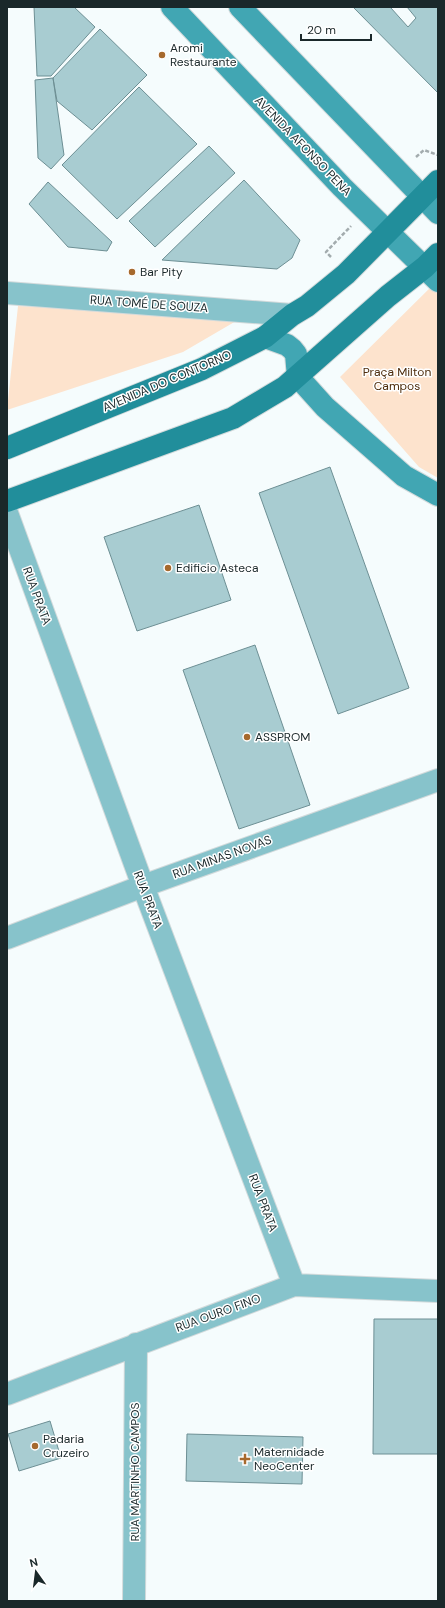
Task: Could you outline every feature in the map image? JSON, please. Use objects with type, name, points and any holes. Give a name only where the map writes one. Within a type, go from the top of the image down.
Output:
[{"type":"main road","name":"AVENIDA AFONSO PENA","points":[[172,7],[342,187],[388,233],[434,267]]},
{"type":"main road","points":[[240,7],[438,213]]},
{"type":"main road","name":"AVENIDA DO CONTORNO","points":[[7,448],[202,369],[264,337],[292,315],[308,306],[346,274],[388,233],[438,180]]},
{"type":"main road","points":[[7,501],[233,418],[285,387],[388,296],[434,267]]},
{"type":"main road","points":[[264,337],[286,345],[292,349],[296,354],[298,377],[326,407],[404,476],[438,495]]},
{"type":"street","name":"RUA TOMÉ DE SOUZA","points":[[7,293],[292,315]]},
{"type":"street","name":"RUA PRATA","points":[[7,513],[143,886],[294,1285]]},
{"type":"street","name":"RUA MINAS NOVAS","points":[[7,938],[143,886],[438,780]]},
{"type":"street","name":"RUA OURO FINO","points":[[7,1394],[294,1285],[438,1291]]},
{"type":"street","name":"RUA MARTINHO CAMPOS","points":[[134,1601],[136,1344]]},
{"type":"green space","name":"Praça Milton Campos","points":[[438,280],[438,478],[419,467],[340,377]]},
{"type":"green space","points":[[18,306],[243,317],[183,352],[7,410]]},
{"type":"building","points":[[34,7],[74,7],[95,27],[51,76],[37,76]]},
{"type":"building","points":[[353,7],[392,7],[391,8],[408,27],[416,18],[407,7],[438,7],[438,93]]},
{"type":"building","points":[[100,29],[147,75],[92,130],[57,101],[53,78]]},
{"type":"building","points":[[53,78],[64,155],[51,169],[38,158],[35,80]]},
{"type":"building","points":[[139,87],[197,144],[117,219],[62,165]]},
{"type":"building","points":[[209,146],[235,173],[155,247],[129,221]]},
{"type":"building","points":[[244,180],[300,240],[292,258],[277,269],[162,260]]},
{"type":"building","points":[[48,182],[112,242],[107,251],[68,247],[29,204]]},
{"type":"building","points":[[330,467],[409,688],[338,714],[259,493]]},
{"type":"building","name":"Edificio Asteca","points":[[199,505],[231,600],[137,631],[104,537]]},
{"type":"building","name":"ASSPROM","points":[[255,645],[310,805],[239,829],[183,670]]},
{"type":"building","points":[[374,1319],[438,1319],[438,1454],[373,1454]]},
{"type":"building","name":"Padaria Cruzeiro","points":[[50,1421],[61,1458],[19,1471],[8,1434]]},
{"type":"building","name":"Maternidade NeoCenter","points":[[187,1434],[303,1437],[302,1484],[186,1481]]},
{"type":"place","name":"Aromi Restaurante","points":[[162,55]]},
{"type":"place","name":"Bar Pity","points":[[132,272]]},
{"type":"place","name":"Edificio Asteca","points":[[168,568]]},
{"type":"place","name":"ASSPROM","points":[[247,737]]},
{"type":"place","name":"Padaria Cruzeiro","points":[[35,1446]]},
{"type":"place","name":"Maternidade NeoCenter","points":[[245,1459]]}]
